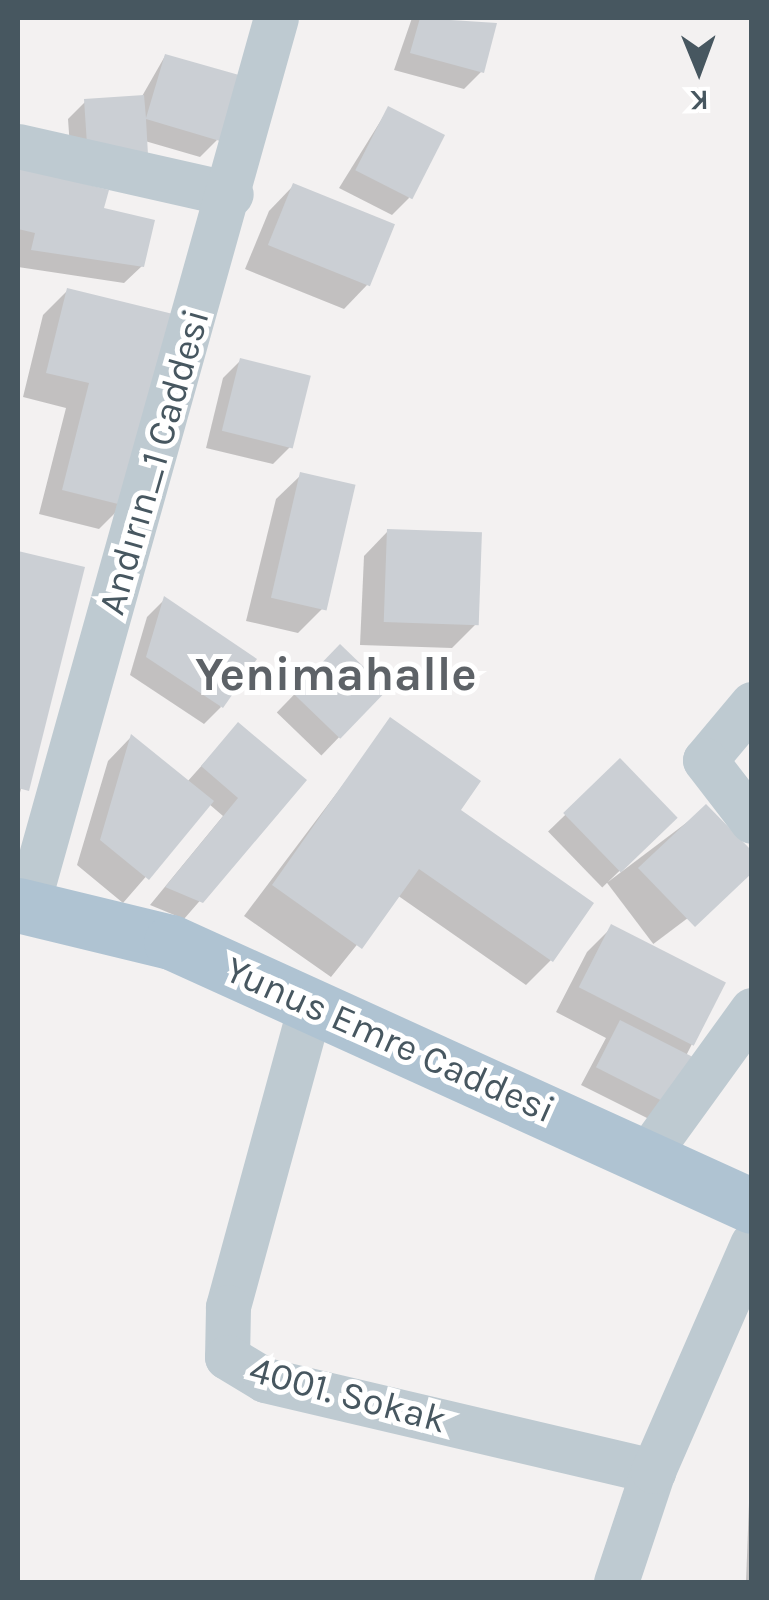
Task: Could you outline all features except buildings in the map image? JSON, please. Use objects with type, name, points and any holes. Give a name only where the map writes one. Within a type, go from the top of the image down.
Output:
[{"type":"main road","name":"Yunus Emre Caddesi","points":[[22,906],[154,936],[311,1003],[752,1206]]},
{"type":"street","name":"Andırın_1 Caddesi","points":[[22,906],[231,194],[276,18]]},
{"type":"street","points":[[18,146],[231,194]]},
{"type":"street","points":[[752,704],[705,764],[752,821]]},
{"type":"street","name":"4001. Sokak","points":[[311,1003],[228,1308],[227,1357],[266,1380],[653,1470]]},
{"type":"street","points":[[647,1156],[752,1010]]},
{"type":"street","points":[[616,1582],[653,1470],[752,1244]]},
{"type":"district","name":"Yenimahalle","points":[[336,675]]}]
